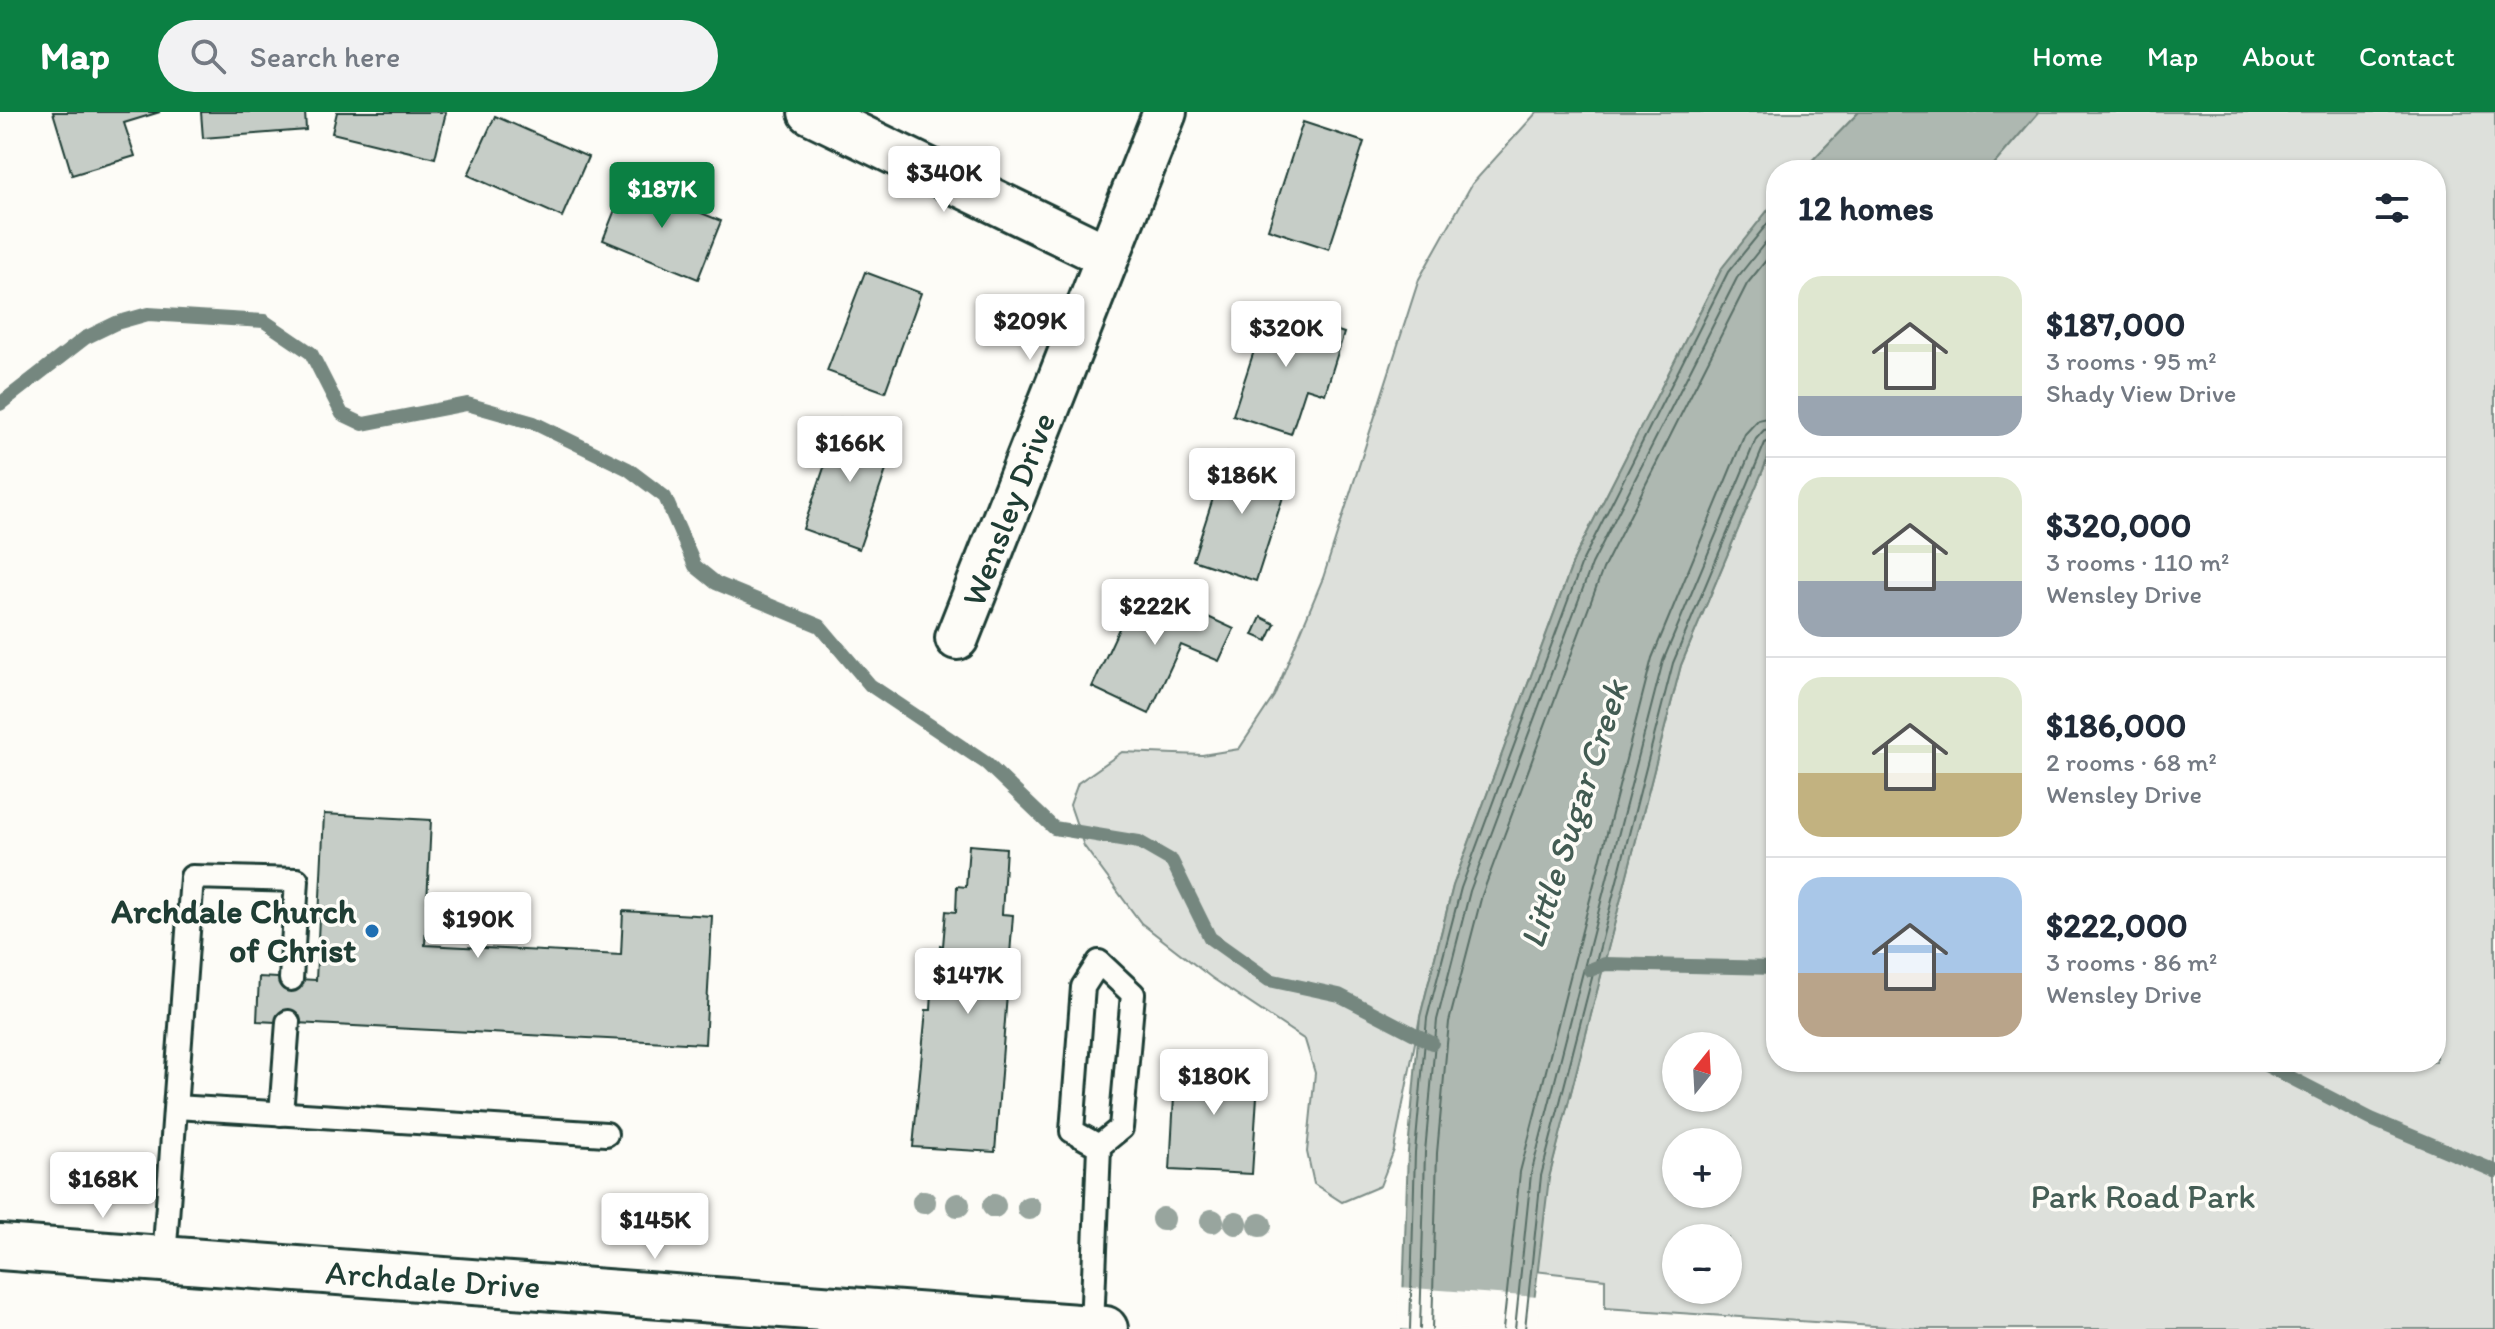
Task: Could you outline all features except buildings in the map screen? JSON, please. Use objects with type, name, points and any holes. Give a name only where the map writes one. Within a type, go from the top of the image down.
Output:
[{"type":"street","points":[[810,112],[1107,256]]},
{"type":"street","name":"Wensley Drive","points":[[957,638],[1165,112]]},
{"type":"street","name":"Archdale Drive","points":[[0,1247],[1105,1329]]},
{"type":"lane","points":[[164,1259],[192,877],[297,880],[291,979]]},
{"type":"lane","points":[[1092,1328],[1099,1146],[1121,1128],[1133,994],[1099,962],[1083,987],[1072,1131],[1099,1146]]},
{"type":"lane","points":[[281,1114],[288,1022]]},
{"type":"lane","points":[[176,1107],[606,1134]]},
{"type":"green space","points":[[1537,112],[1859,112],[1813,160],[1766,160],[1766,213],[1722,268],[1575,557],[1453,886],[1420,1017],[1394,1150],[1380,1186],[1342,1202],[1314,1184],[1307,1152],[1315,1073],[1305,1040],[1212,978],[1141,923],[1084,846],[1070,805],[1078,783],[1122,752],[1202,755],[1239,749],[1274,696],[1323,578],[1419,279],[1472,184]]},
{"type":"green space","name":"Park Road Park","points":[[2039,112],[2495,112],[2495,1329],[1919,1329],[1605,1308],[1605,1279],[1525,1270],[1681,665],[1766,463],[1766,1072],[2446,1072],[2446,160],[1998,160]]},
{"type":"water","points":[[1859,112],[2039,112],[1998,160],[1813,160]]},
{"type":"water","name":"Little Sugar Creek","points":[[1766,213],[1766,463],[1681,665],[1549,1178],[1532,1318],[1402,1329],[1408,1151],[1420,1017],[1453,886],[1575,557],[1722,268]]},
{"type":"pier","points":[[1399,1287],[1539,1297],[1537,1329],[1398,1329]]},
{"type":"waterway","points":[[0,404],[85,338],[116,323],[148,314],[264,321],[311,353],[342,414],[363,424],[467,404],[534,423],[628,469],[665,497],[695,566],[716,583],[820,626],[870,685],[986,763],[1054,828],[1139,842],[1172,861],[1210,938],[1269,980],[1339,995],[1432,1043]]},
{"type":"waterway","points":[[1590,970],[1605,964],[1766,968]]},
{"type":"waterway","points":[[2279,1072],[2371,1119],[2495,1171]]},
{"type":"place","name":"Archdale Church of Christ","points":[[372,931]]}]
